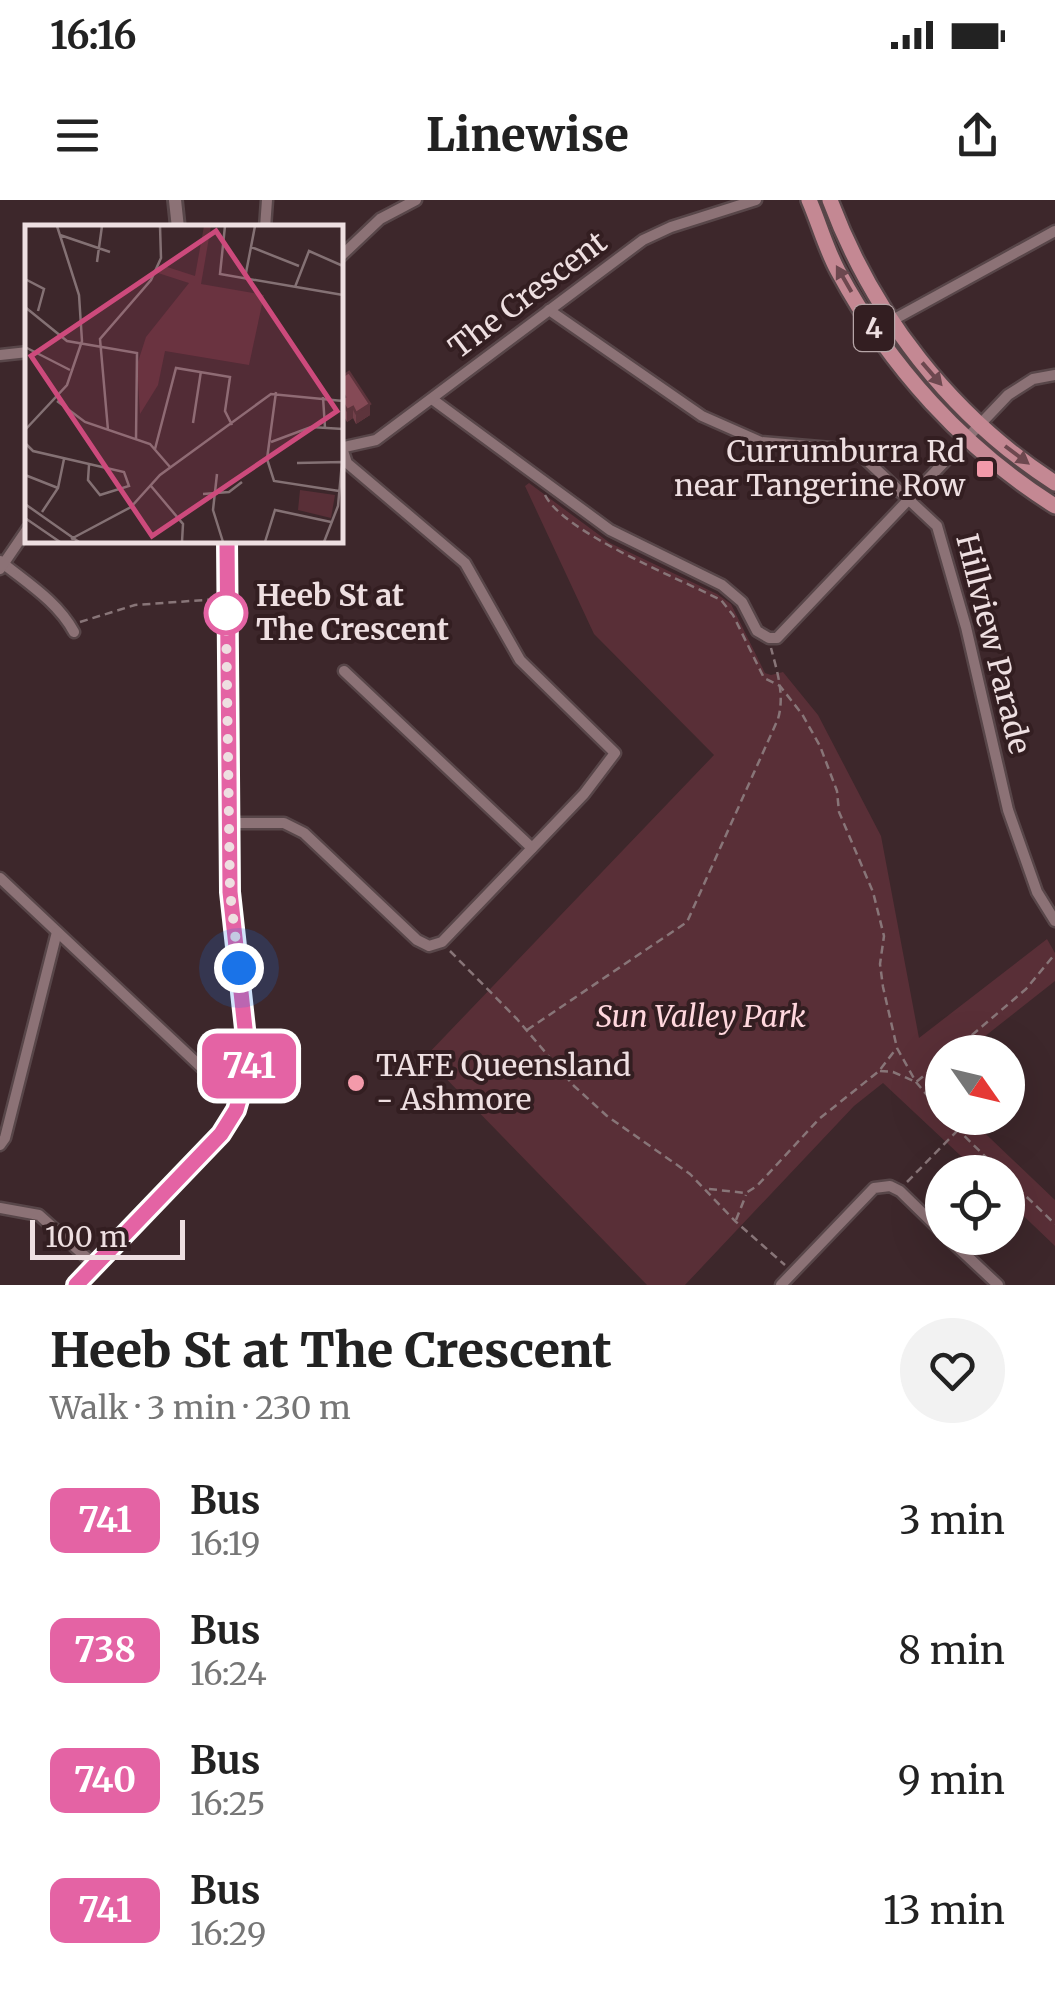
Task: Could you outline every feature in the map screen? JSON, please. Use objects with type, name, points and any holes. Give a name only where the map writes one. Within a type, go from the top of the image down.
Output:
[{"type":"main road","name":"4","points":[[809,200],[837,270],[917,387],[1012,477],[1055,506]]},
{"type":"main road","name":"4","points":[[830,200],[862,273],[928,371],[980,424],[1055,483]]},
{"type":"street","points":[[176,200],[178,225]]},
{"type":"street","points":[[265,225],[267,200]]},
{"type":"street","points":[[342,254],[380,219],[416,200]]},
{"type":"street","name":"The Crescent","points":[[342,448],[376,440],[656,232],[756,200]]},
{"type":"street","points":[[891,321],[1055,231]]},
{"type":"street","name":"Hillview Parade","points":[[549,310],[702,416],[761,442],[854,453],[872,463],[937,526],[966,627],[1008,810],[1038,892],[1055,921]]},
{"type":"street","points":[[0,355],[25,352]]},
{"type":"street","points":[[432,399],[610,530],[722,585],[742,602],[758,631],[773,638],[1016,388],[1033,379],[1055,375]]},
{"type":"street","points":[[229,823],[284,823],[304,833],[417,940],[429,946],[442,942],[584,794],[614,753],[520,660],[465,563],[355,471],[342,450]]},
{"type":"street","points":[[25,532],[1,565],[49,599],[74,632]]},
{"type":"street","points":[[76,1285],[221,1134],[242,1093],[249,1065],[230,892],[227,542]]},
{"type":"street","points":[[344,670],[532,848]]},
{"type":"street","points":[[0,878],[217,1082],[242,1093]]},
{"type":"street","points":[[0,1145],[5,1138],[57,932]]},
{"type":"street","points":[[789,1280],[874,1188],[890,1186],[900,1191],[925,1215]]},
{"type":"street","points":[[0,1208],[39,1215],[95,1265]]},
{"type":"street","points":[[966,1255],[998,1285]]},
{"type":"path","points":[[540,478],[536,482],[552,506],[604,544],[721,600],[764,678],[780,686],[802,714],[820,746],[837,791],[840,812],[874,892],[884,936],[881,976],[897,1048],[925,1093]]},
{"type":"path","points":[[74,632],[81,619],[135,606],[226,598]]},
{"type":"path","points":[[527,1030],[687,922],[782,706],[773,638]]},
{"type":"path","points":[[442,942],[527,1030],[574,1086],[607,1116],[705,1188],[789,1280]]},
{"type":"path","points":[[972,1035],[1026,989],[1055,954]]},
{"type":"path","points":[[705,1188],[746,1193],[768,1178],[818,1118],[879,1071],[897,1048]]},
{"type":"path","points":[[879,1071],[893,1072],[916,1082]]},
{"type":"path","points":[[916,1082],[925,1075]]},
{"type":"path","points":[[900,1191],[953,1135]]},
{"type":"path","points":[[963,1135],[984,1155]]},
{"type":"path","points":[[735,1221],[746,1193]]},
{"type":"path","points":[[1025,1195],[1055,1224]]},
{"type":"green space","name":"Sun Valley Park","points":[[529,483],[610,543],[731,604],[765,673],[783,672],[818,715],[881,836],[919,1038],[1047,939],[1055,953],[1055,981],[987,1035],[925,1035],[925,1122],[883,1083],[854,1106],[685,1285],[647,1285],[425,1057],[714,755],[594,634],[525,486]]},
{"type":"green space","name":"Sun Valley Park","points":[[939,1135],[987,1135],[1008,1155],[960,1155]]},
{"type":"green space","name":"Sun Valley Park","points":[[1025,1171],[1055,1200],[1055,1246],[1025,1217]]},
{"type":"building","points":[[349,372],[370,404],[356,413],[353,407],[347,410],[342,402],[342,377]]},
{"type":"bus line","name":"741","points":[[76,1285],[221,1134],[236,1110],[249,1065],[230,892],[227,542]]},
{"type":"place","name":"Currumburra Rd near Tangerine Row","points":[[985,469]]},
{"type":"place","name":"Heeb St at The Crescent","points":[[226,613]]},
{"type":"place","name":"TAFE Queensland - Ashmore","points":[[356,1083]]},
{"type":"route","points":[[226,613],[230,892],[239,968]]}]
